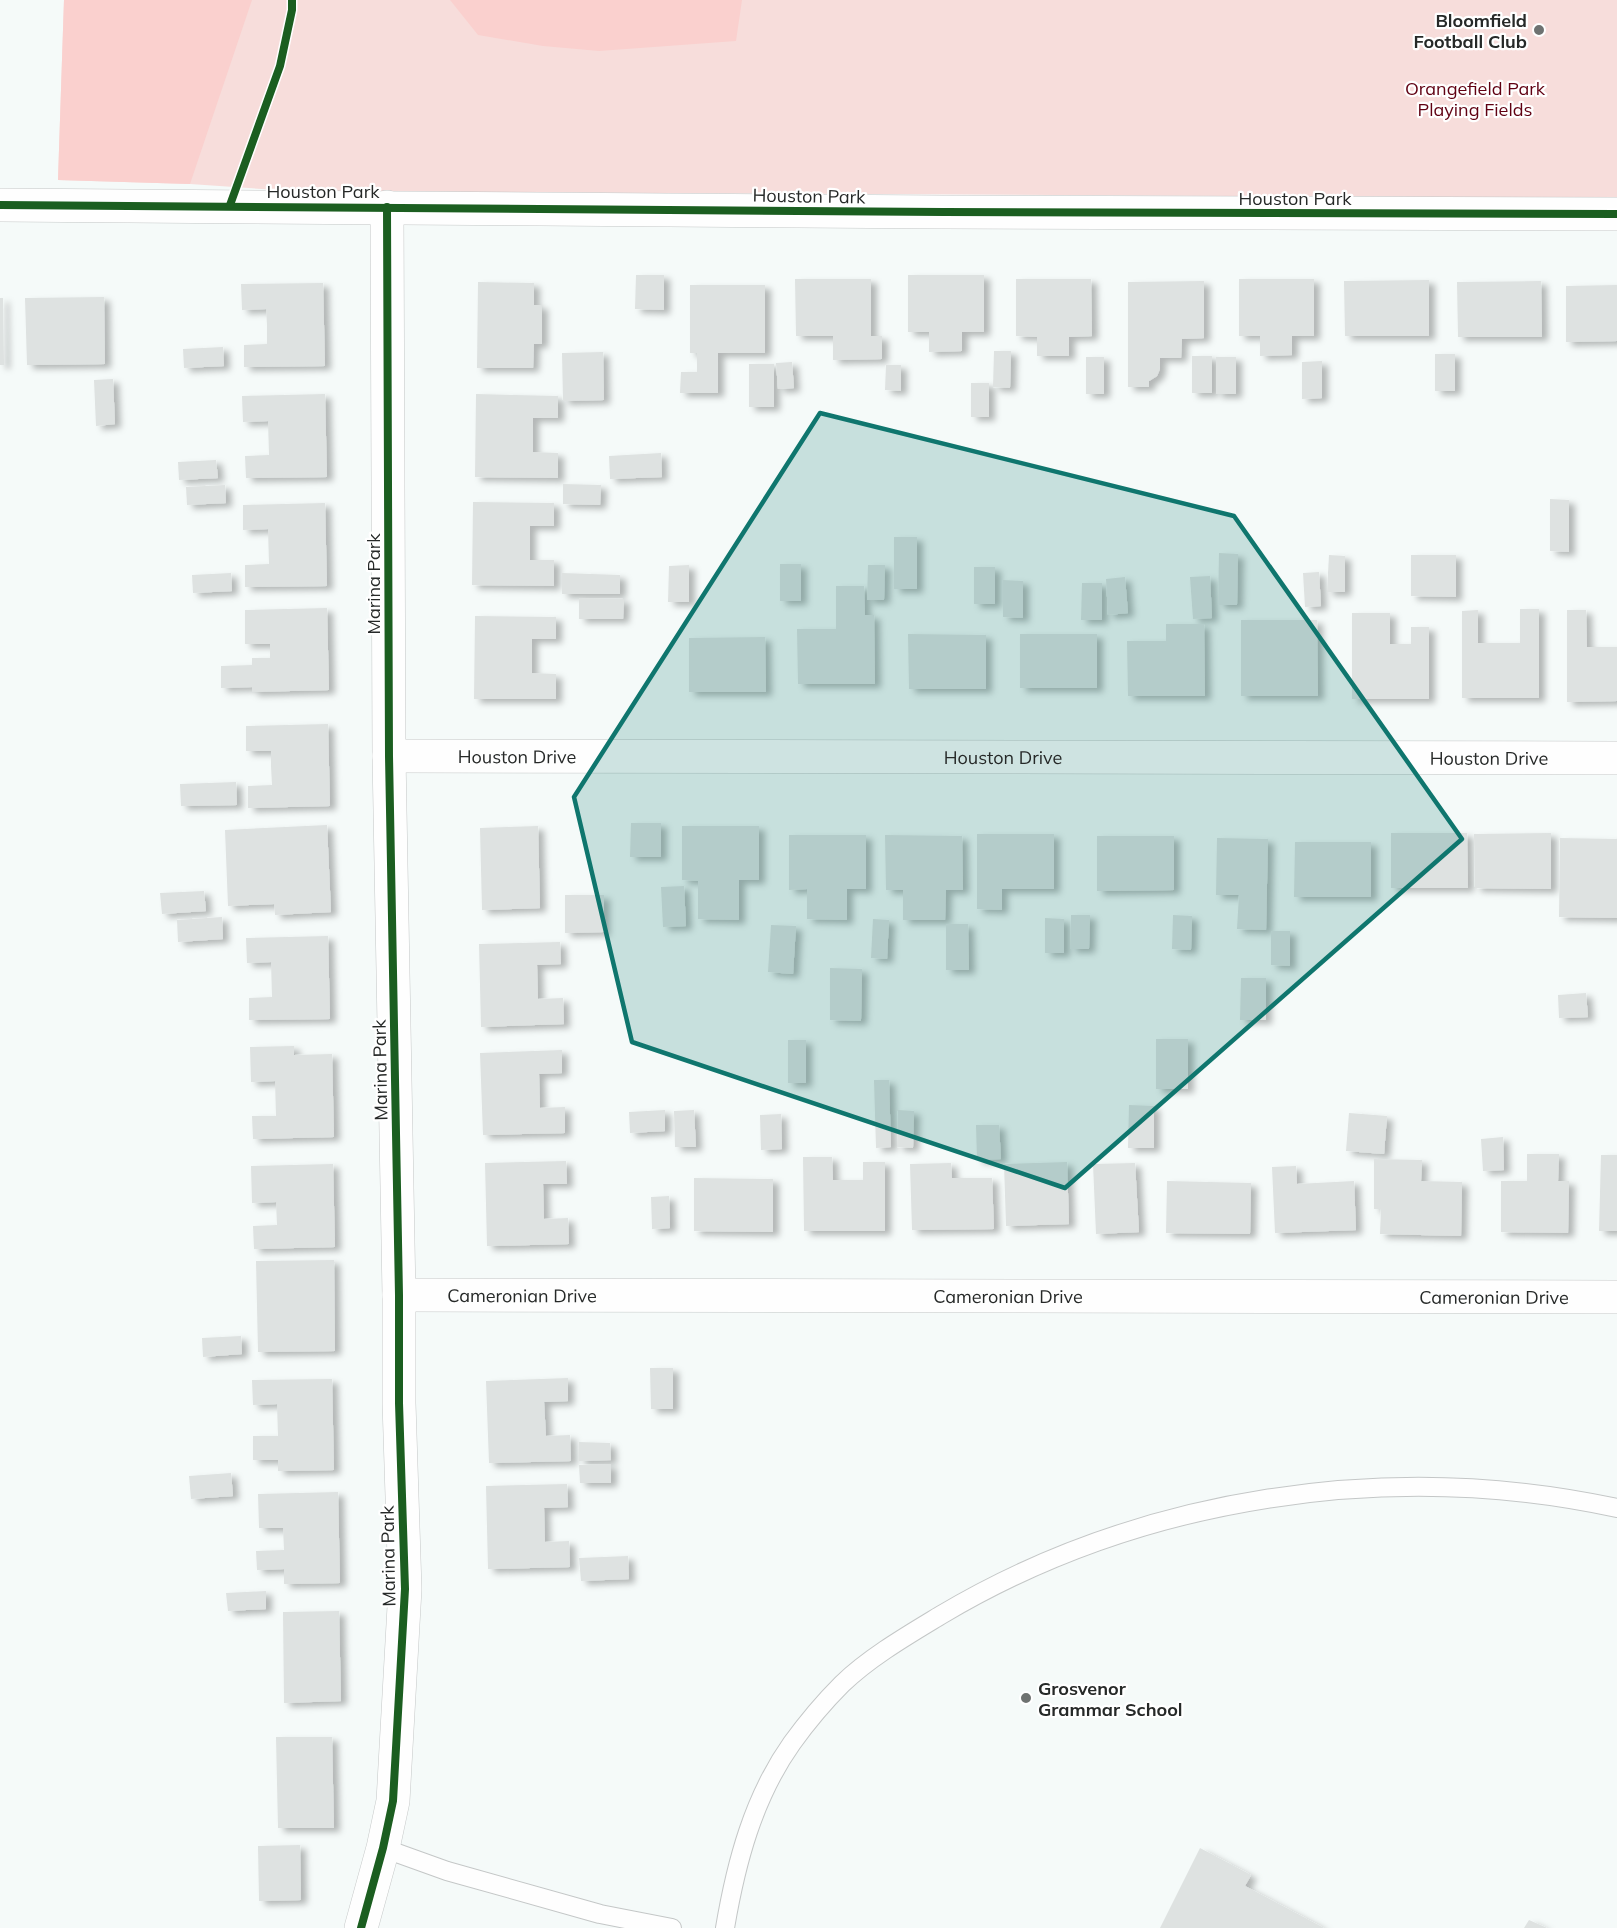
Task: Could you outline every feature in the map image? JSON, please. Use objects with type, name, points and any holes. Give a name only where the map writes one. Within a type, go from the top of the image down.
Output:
[{"type":"street","name":"Houston Park","points":[[0,205],[1617,214]]},
{"type":"street","name":"Marina Park","points":[[361,1928],[393,1801],[405,1589],[399,1403],[389,756],[387,207]]},
{"type":"street","name":"Houston Drive","points":[[389,756],[1617,758]]},
{"type":"street","name":"Cameronian Drive","points":[[399,1296],[1617,1297]]},
{"type":"lane","points":[[725,1928],[737,1866],[759,1799],[792,1743],[842,1684],[896,1642],[985,1589],[1068,1552],[1148,1525],[1223,1508],[1307,1493],[1391,1487],[1474,1488],[1574,1499],[1617,1508]]},
{"type":"lane","points":[[383,1848],[600,1921],[672,1928]]},
{"type":"highlighted area","points":[[820,413],[1234,516],[1462,839],[1065,1188],[632,1042],[574,797]]},
{"type":"green space","name":"Orangefield Park Playing Fields","points":[[64,0],[1617,0],[1617,198],[292,191],[190,184],[58,180]]},
{"type":"shaded area","points":[[64,0],[252,0],[190,184],[58,180]]},
{"type":"shaded area","points":[[450,0],[742,0],[736,41],[599,51],[543,46],[478,35]]},
{"type":"building","points":[[636,275],[664,275],[664,310],[635,309]]},
{"type":"building","points":[[908,275],[984,275],[984,332],[962,332],[962,351],[929,352],[929,332],[908,332]]},
{"type":"building","points":[[795,279],[871,279],[871,336],[882,336],[882,359],[833,360],[833,336],[796,336]]},
{"type":"building","points":[[1016,279],[1091,279],[1092,336],[1069,337],[1069,356],[1037,356],[1037,337],[1016,336]]},
{"type":"building","points":[[1239,279],[1314,279],[1314,336],[1292,336],[1292,355],[1260,356],[1260,336],[1239,336]]},
{"type":"building","points":[[1429,280],[1429,336],[1345,336],[1344,281]]},
{"type":"building","points":[[1204,281],[1204,338],[1182,339],[1181,358],[1160,358],[1160,369],[1157,376],[1149,381],[1149,387],[1128,387],[1128,282]]},
{"type":"building","points":[[1541,281],[1542,337],[1458,337],[1457,282]]},
{"type":"building","points":[[478,282],[534,283],[534,305],[542,305],[542,344],[534,344],[533,368],[477,368]]},
{"type":"building","points":[[323,283],[325,366],[244,367],[244,345],[267,344],[267,325],[266,309],[242,310],[241,284]]},
{"type":"building","points":[[690,285],[765,285],[765,353],[718,353],[718,393],[680,393],[681,372],[697,372],[697,353],[690,353]]},
{"type":"building","points":[[1617,285],[1617,341],[1566,342],[1566,286]]},
{"type":"building","points":[[104,297],[105,364],[27,365],[25,298]]},
{"type":"building","points":[[0,298],[3,298],[4,365],[0,365]]},
{"type":"building","points":[[223,347],[224,366],[184,368],[183,349]]},
{"type":"building","points":[[994,351],[1011,351],[1010,388],[993,387]]},
{"type":"building","points":[[603,352],[604,400],[563,401],[562,353]]},
{"type":"building","points":[[1435,354],[1455,354],[1455,391],[1435,391]]},
{"type":"building","points":[[1192,356],[1212,356],[1212,393],[1192,393]]},
{"type":"building","points":[[1086,357],[1104,357],[1104,394],[1086,394]]},
{"type":"building","points":[[1216,357],[1236,357],[1236,394],[1216,394]]},
{"type":"building","points":[[1322,361],[1322,398],[1302,399],[1302,362]]},
{"type":"building","points":[[792,362],[794,388],[778,389],[776,363]]},
{"type":"building","points":[[749,364],[774,364],[774,407],[749,407]]},
{"type":"building","points":[[886,365],[901,365],[901,391],[885,390]]},
{"type":"building","points":[[113,379],[115,424],[96,426],[94,380]]},
{"type":"building","points":[[971,383],[989,383],[989,417],[971,417]]},
{"type":"building","points":[[325,394],[327,477],[246,478],[245,456],[269,455],[268,421],[243,422],[242,396]]},
{"type":"building","points":[[476,394],[558,396],[558,418],[533,418],[533,452],[558,453],[558,478],[475,477]]},
{"type":"building","points":[[661,453],[662,477],[610,479],[609,456]]},
{"type":"building","points":[[216,460],[218,478],[179,480],[178,462]]},
{"type":"building","points":[[563,484],[601,485],[600,505],[563,504]]},
{"type":"building","points":[[225,485],[226,503],[187,505],[186,487]]},
{"type":"building","points":[[1550,499],[1569,500],[1569,552],[1550,551]]},
{"type":"building","points":[[473,502],[554,503],[554,526],[530,526],[530,560],[554,560],[554,586],[472,585]]},
{"type":"building","points":[[325,503],[327,586],[245,587],[245,565],[269,564],[268,529],[243,530],[243,505]]},
{"type":"building","points":[[894,537],[917,537],[917,589],[894,589]]},
{"type":"building","points":[[1219,553],[1238,554],[1237,605],[1218,605]]},
{"type":"building","points":[[1329,555],[1345,556],[1345,592],[1327,592]]},
{"type":"building","points":[[1411,555],[1456,555],[1456,597],[1411,596]]},
{"type":"building","points":[[780,564],[801,564],[801,601],[780,601]]},
{"type":"building","points":[[689,565],[689,602],[668,602],[669,566]]},
{"type":"building","points":[[868,565],[885,565],[884,600],[867,600]]},
{"type":"building","points":[[974,567],[995,567],[995,604],[974,604]]},
{"type":"building","points":[[1319,572],[1321,606],[1305,607],[1303,573]]},
{"type":"building","points":[[231,573],[232,591],[193,593],[192,575]]},
{"type":"building","points":[[562,573],[620,575],[620,594],[562,594]]},
{"type":"building","points":[[1210,576],[1212,618],[1193,619],[1190,577]]},
{"type":"building","points":[[1125,577],[1128,613],[1108,615],[1106,579]]},
{"type":"building","points":[[1003,580],[1023,581],[1023,618],[1003,617]]},
{"type":"building","points":[[1082,583],[1102,583],[1102,620],[1081,620]]},
{"type":"building","points":[[836,586],[864,586],[865,615],[874,615],[875,684],[798,684],[797,629],[836,629]]},
{"type":"building","points":[[579,598],[624,599],[623,619],[579,619]]},
{"type":"building","points":[[327,608],[329,690],[252,692],[252,687],[221,688],[221,666],[252,665],[252,658],[270,658],[270,644],[245,644],[245,610]]},
{"type":"building","points":[[1520,609],[1539,609],[1539,698],[1462,698],[1462,611],[1478,610],[1478,643],[1520,643]]},
{"type":"building","points":[[1567,610],[1586,610],[1587,647],[1617,647],[1617,701],[1567,702]]},
{"type":"building","points":[[1352,613],[1390,613],[1390,644],[1411,644],[1411,627],[1429,627],[1429,699],[1352,699]]},
{"type":"building","points":[[475,616],[556,617],[556,639],[532,639],[532,673],[556,674],[556,699],[474,699]]},
{"type":"building","points":[[1241,620],[1317,620],[1318,696],[1241,696]]},
{"type":"building","points":[[1166,624],[1204,624],[1205,696],[1128,696],[1127,641],[1166,641]]},
{"type":"building","points":[[908,634],[986,635],[986,689],[909,689]]},
{"type":"building","points":[[1020,634],[1097,634],[1097,688],[1020,688]]},
{"type":"building","points":[[765,637],[766,692],[689,692],[689,638]]},
{"type":"building","points":[[328,724],[330,806],[248,808],[248,786],[272,785],[271,751],[246,751],[246,726]]},
{"type":"building","points":[[236,782],[237,805],[181,806],[180,784]]},
{"type":"building","points":[[631,823],[661,823],[661,857],[630,857]]},
{"type":"building","points":[[327,825],[331,912],[275,915],[274,904],[228,906],[225,830]]},
{"type":"building","points":[[538,826],[540,908],[482,910],[480,828]]},
{"type":"building","points":[[682,826],[759,826],[759,880],[739,880],[739,920],[698,919],[698,881],[682,880]]},
{"type":"building","points":[[1391,833],[1467,833],[1468,888],[1391,888]]},
{"type":"building","points":[[1551,833],[1551,889],[1475,888],[1474,834]]},
{"type":"building","points":[[977,834],[1054,834],[1054,889],[1002,889],[1002,910],[977,909]]},
{"type":"building","points":[[789,835],[866,835],[866,889],[847,889],[847,920],[807,919],[807,889],[789,890]]},
{"type":"building","points":[[885,835],[962,836],[963,890],[946,890],[945,920],[903,920],[903,890],[886,890]]},
{"type":"building","points":[[1097,836],[1174,836],[1174,890],[1097,891]]},
{"type":"building","points":[[1217,838],[1268,839],[1266,930],[1237,929],[1239,895],[1216,895]]},
{"type":"building","points":[[1560,838],[1617,839],[1617,918],[1559,917]]},
{"type":"building","points":[[1295,842],[1371,842],[1371,897],[1294,897]]},
{"type":"building","points":[[684,886],[686,926],[663,927],[661,887]]},
{"type":"building","points":[[204,891],[206,911],[162,914],[160,893]]},
{"type":"building","points":[[565,895],[604,895],[604,932],[565,933]]},
{"type":"building","points":[[1071,915],[1090,915],[1089,949],[1070,949]]},
{"type":"building","points":[[1173,915],[1192,916],[1191,950],[1172,949]]},
{"type":"building","points":[[222,917],[223,939],[178,942],[177,920]]},
{"type":"building","points":[[1045,918],[1064,919],[1064,953],[1045,953]]},
{"type":"building","points":[[873,919],[889,920],[887,959],[871,958]]},
{"type":"building","points":[[946,924],[968,924],[969,970],[946,970]]},
{"type":"building","points":[[771,925],[796,926],[793,974],[768,972]]},
{"type":"building","points":[[1271,931],[1290,931],[1290,966],[1271,965]]},
{"type":"building","points":[[328,936],[330,1019],[249,1020],[249,998],[272,997],[271,962],[247,963],[246,938]]},
{"type":"building","points":[[560,942],[561,964],[537,965],[538,999],[563,998],[564,1024],[481,1027],[479,944]]},
{"type":"building","points":[[830,968],[862,969],[861,1021],[830,1020]]},
{"type":"building","points":[[1241,978],[1266,978],[1266,1020],[1240,1020]]},
{"type":"building","points":[[1586,993],[1588,1017],[1559,1018],[1558,995]]},
{"type":"building","points":[[1156,1039],[1188,1039],[1188,1089],[1156,1089]]},
{"type":"building","points":[[788,1040],[806,1040],[806,1083],[788,1083]]},
{"type":"building","points":[[294,1046],[294,1055],[332,1054],[334,1137],[253,1139],[252,1116],[276,1116],[275,1081],[251,1082],[250,1047]]},
{"type":"building","points":[[562,1050],[562,1073],[539,1074],[540,1108],[565,1107],[565,1133],[483,1135],[480,1053]]},
{"type":"building","points":[[874,1080],[889,1080],[891,1147],[876,1148]]},
{"type":"building","points":[[1129,1105],[1154,1106],[1154,1148],[1128,1148]]},
{"type":"building","points":[[665,1110],[665,1131],[630,1133],[629,1112]]},
{"type":"building","points":[[694,1110],[696,1147],[675,1147],[674,1111]]},
{"type":"building","points":[[898,1110],[914,1111],[913,1148],[897,1147]]},
{"type":"building","points":[[1349,1113],[1387,1116],[1384,1154],[1346,1151]]},
{"type":"building","points":[[781,1114],[782,1149],[761,1150],[760,1115]]},
{"type":"building","points":[[976,1125],[999,1125],[1001,1159],[977,1160]]},
{"type":"building","points":[[1503,1137],[1504,1170],[1483,1171],[1481,1139]]},
{"type":"building","points":[[1527,1154],[1559,1154],[1558,1181],[1569,1181],[1568,1233],[1501,1232],[1501,1181],[1527,1181]]},
{"type":"building","points":[[1601,1155],[1617,1155],[1617,1231],[1599,1231]]},
{"type":"building","points":[[803,1157],[832,1157],[833,1180],[863,1180],[863,1162],[885,1162],[885,1231],[804,1231]]},
{"type":"building","points":[[1374,1159],[1422,1160],[1421,1181],[1462,1182],[1461,1236],[1380,1234],[1381,1209],[1374,1209]]},
{"type":"building","points":[[566,1161],[567,1184],[543,1184],[544,1219],[568,1218],[569,1244],[487,1246],[485,1163]]},
{"type":"building","points":[[1067,1162],[1069,1224],[1006,1226],[1004,1164]]},
{"type":"building","points":[[951,1163],[952,1178],[992,1178],[994,1229],[912,1230],[910,1164]]},
{"type":"building","points":[[1135,1163],[1139,1232],[1096,1234],[1093,1164]]},
{"type":"building","points":[[333,1164],[335,1247],[254,1249],[253,1226],[277,1225],[276,1202],[252,1203],[251,1166]]},
{"type":"building","points":[[1296,1166],[1297,1184],[1354,1181],[1356,1230],[1275,1233],[1272,1167]]},
{"type":"building","points":[[694,1178],[773,1179],[773,1232],[694,1231]]},
{"type":"building","points":[[1167,1181],[1251,1183],[1250,1234],[1166,1233]]},
{"type":"building","points":[[669,1196],[670,1228],[652,1229],[651,1197]]},
{"type":"building","points":[[334,1260],[335,1351],[258,1352],[256,1261]]},
{"type":"building","points":[[241,1336],[242,1354],[203,1357],[202,1338]]},
{"type":"building","points":[[650,1368],[673,1368],[673,1409],[651,1409]]},
{"type":"building","points":[[568,1378],[568,1401],[544,1402],[546,1436],[570,1435],[571,1461],[489,1463],[486,1381]]},
{"type":"building","points":[[332,1379],[334,1470],[278,1471],[278,1460],[253,1460],[253,1436],[278,1436],[277,1404],[253,1405],[252,1380]]},
{"type":"building","points":[[579,1442],[610,1443],[611,1460],[579,1461]]},
{"type":"building","points":[[611,1464],[611,1483],[580,1483],[579,1465]]},
{"type":"building","points":[[231,1473],[233,1496],[191,1499],[189,1476]]},
{"type":"building","points":[[567,1484],[568,1507],[544,1508],[545,1542],[569,1541],[570,1567],[488,1569],[486,1486]]},
{"type":"building","points":[[338,1492],[340,1583],[284,1584],[284,1569],[257,1570],[256,1551],[284,1550],[283,1528],[259,1528],[258,1494]]},
{"type":"building","points":[[628,1556],[629,1579],[581,1581],[579,1558]]},
{"type":"building","points":[[266,1591],[266,1609],[228,1611],[226,1593]]},
{"type":"building","points":[[339,1611],[341,1701],[284,1703],[283,1612]]},
{"type":"building","points":[[276,1737],[332,1737],[334,1828],[278,1828]]},
{"type":"building","points":[[300,1845],[301,1900],[259,1901],[258,1846]]},
{"type":"building","points":[[1200,1848],[1251,1875],[1245,1886],[1324,1928],[1160,1928]]},
{"type":"building","points":[[1529,1920],[1547,1928],[1524,1928]]},
{"type":"cycle path","points":[[230,205],[280,66],[292,0]]},
{"type":"cycle path","points":[[0,205],[1617,214]]},
{"type":"cycle path","points":[[361,1928],[393,1801],[405,1589],[399,1403],[389,756],[387,207]]},
{"type":"place","name":"Bloomfield Football Club","points":[[1539,30]]},
{"type":"place","name":"Grosvenor Grammar School","points":[[1026,1698]]}]
